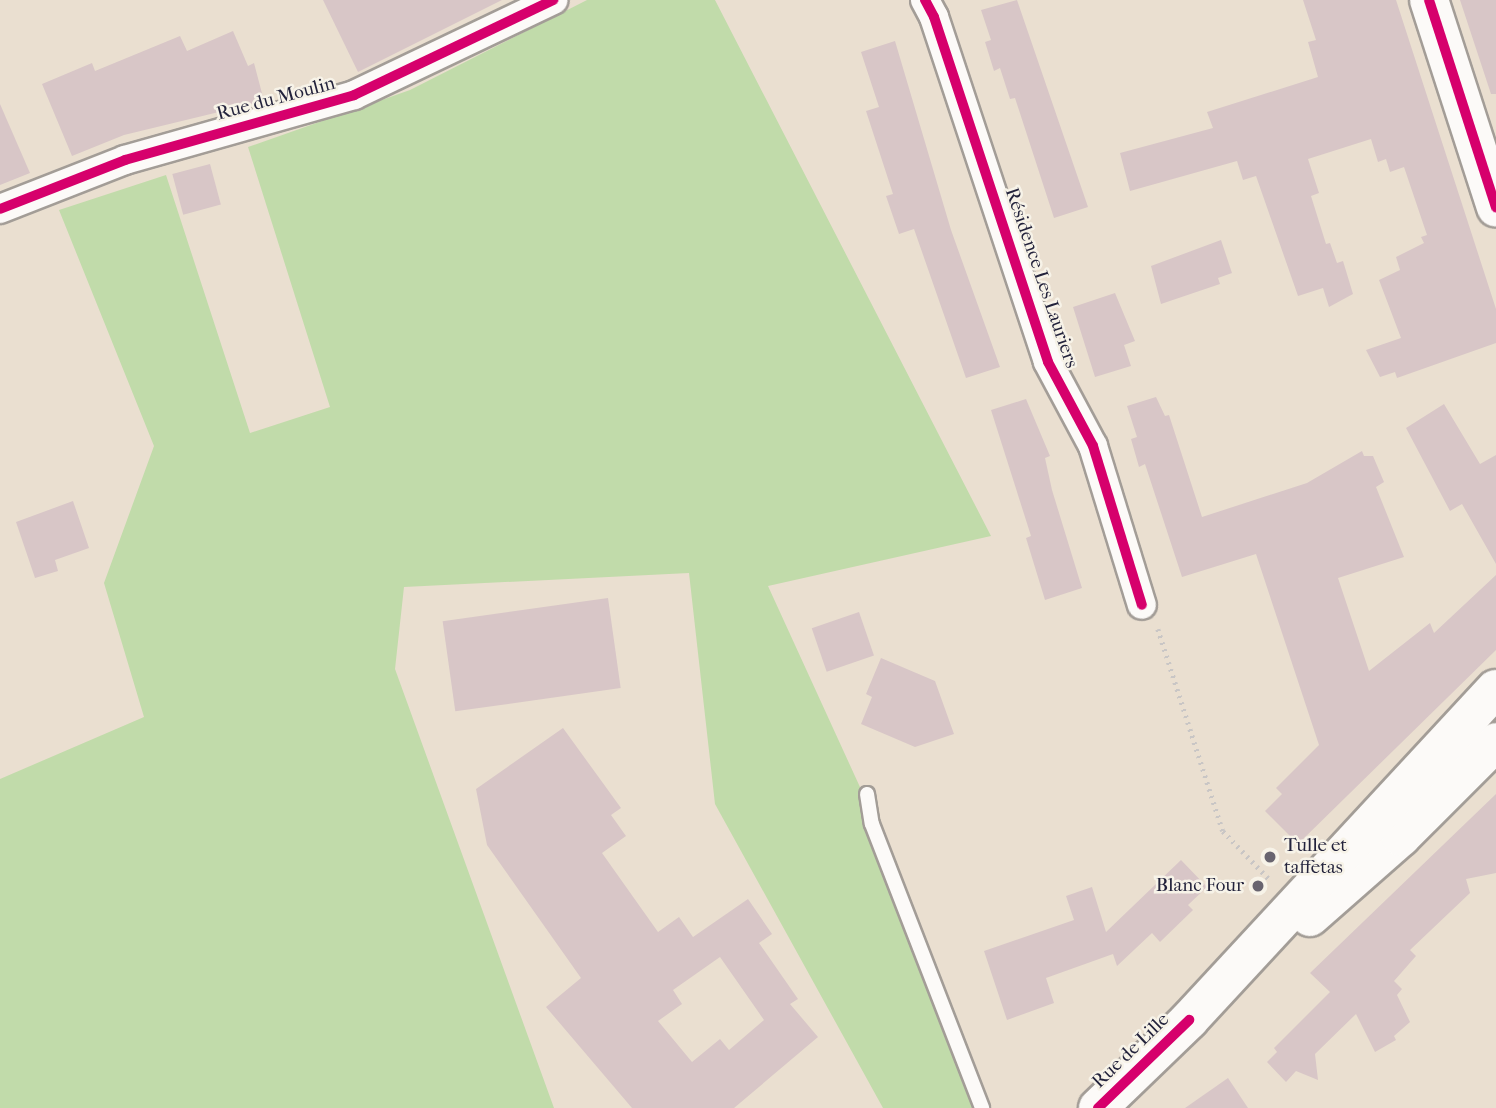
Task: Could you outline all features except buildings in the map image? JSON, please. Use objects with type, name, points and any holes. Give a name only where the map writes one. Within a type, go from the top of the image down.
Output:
[{"type":"main road","points":[[1429,0],[1496,207]]},
{"type":"main road","name":"Rue de Lille","points":[[1189,1020],[1295,902],[1496,689]]},
{"type":"main road","name":"Rue de Lille","points":[[1098,1108],[1189,1020],[1377,859],[1496,742]]},
{"type":"street","name":"Rue du Moulin","points":[[0,209],[125,160],[354,95],[553,0]]},
{"type":"street","name":"Résidence Les Lauriers","points":[[925,0],[934,17],[1048,362],[1093,446],[1142,605]]},
{"type":"lane","points":[[867,794],[872,824],[982,1108]]},
{"type":"path","points":[[1142,605],[1156,622],[1223,831],[1295,902]]},
{"type":"green space","points":[[587,0],[715,0],[991,536],[768,586],[908,892],[981,1108],[883,1108],[715,804],[689,573],[404,587],[395,669],[554,1108],[0,1108],[0,779],[144,717],[104,583],[154,446],[59,210],[166,175],[250,433],[330,407],[248,147],[410,90]]},
{"type":"cycle path","points":[[0,209],[125,160],[354,95],[553,0]]},
{"type":"cycle path","points":[[925,0],[934,17],[1048,362],[1093,446],[1142,605]]},
{"type":"cycle path","points":[[1429,0],[1496,207]]},
{"type":"cycle path","points":[[1098,1108],[1189,1020]]},
{"type":"place","name":"Tulle et taffetas","points":[[1270,857]]},
{"type":"place","name":"Blanc Four","points":[[1258,886]]}]
